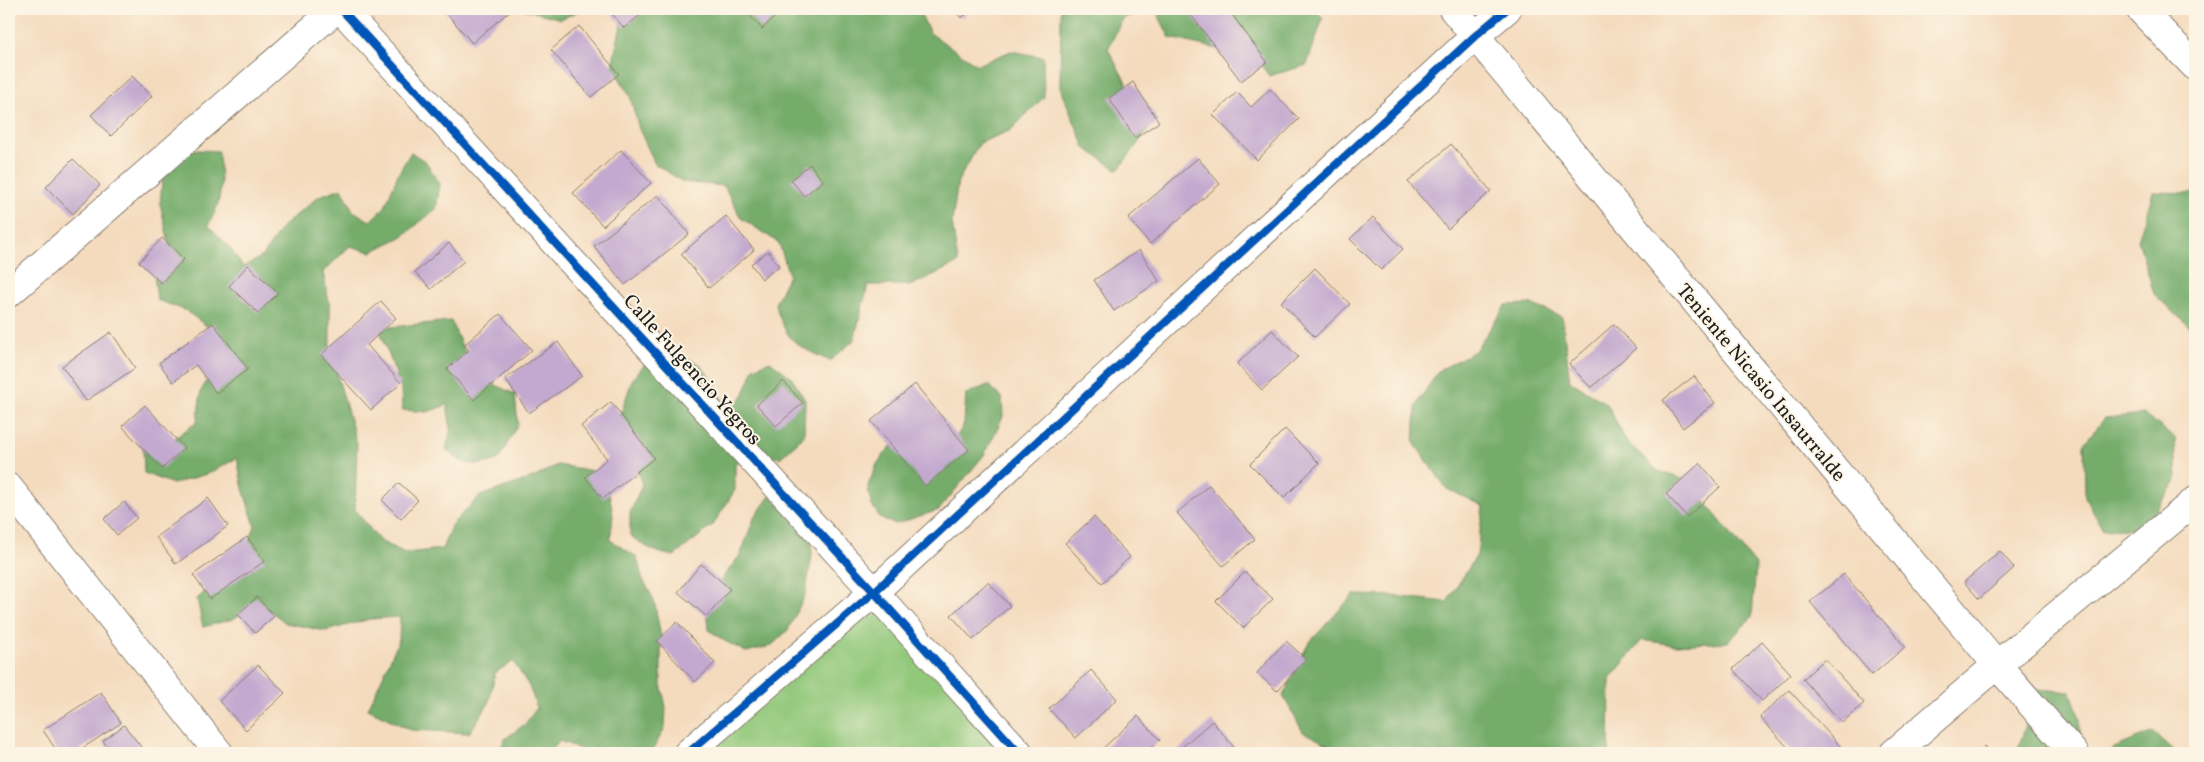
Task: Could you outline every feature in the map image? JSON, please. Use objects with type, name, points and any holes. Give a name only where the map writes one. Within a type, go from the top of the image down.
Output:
[{"type":"street","points":[[9,293],[336,9]]},
{"type":"street","name":"Calle Fulgencio Yegros","points":[[341,9],[1019,753]]},
{"type":"street","name":"Teniente Nicasio Insaurralde","points":[[1453,9],[1997,665],[2074,753]]},
{"type":"street","points":[[688,753],[874,592],[1475,36],[1507,9]]},
{"type":"street","points":[[2140,9],[2195,66]]},
{"type":"street","points":[[9,488],[220,753]]},
{"type":"street","points":[[1894,753],[2195,501]]},
{"type":"green space","points":[[523,9],[583,9],[561,19]]},
{"type":"green space","points":[[615,9],[918,9],[930,33],[977,65],[1011,51],[1043,57],[1044,97],[1011,130],[980,143],[958,181],[952,222],[958,263],[912,285],[868,285],[854,340],[830,361],[808,351],[794,341],[788,335],[779,317],[775,304],[789,275],[779,243],[741,218],[724,186],[683,182],[655,164],[639,129],[630,96],[612,66],[621,25]]},
{"type":"green space","points":[[1061,9],[1155,9],[1123,18],[1108,49],[1150,127],[1118,170],[1085,148],[1060,87]]},
{"type":"green space","points":[[1155,9],[1315,9],[1323,18],[1307,65],[1269,76],[1247,45],[1218,49],[1170,38]]},
{"type":"green space","points":[[177,149],[218,151],[220,171],[219,198],[208,225],[229,247],[243,267],[263,256],[282,227],[319,196],[342,188],[353,211],[370,221],[385,207],[398,174],[411,152],[426,162],[440,184],[436,209],[403,236],[371,252],[350,246],[323,272],[330,307],[330,350],[357,444],[355,510],[380,541],[405,553],[442,549],[452,524],[480,496],[537,476],[557,465],[606,473],[613,516],[610,540],[637,557],[642,578],[654,600],[661,637],[661,684],[666,707],[665,728],[651,753],[591,753],[560,741],[549,753],[498,753],[505,739],[525,724],[537,708],[529,686],[513,661],[495,673],[489,703],[469,733],[411,730],[368,709],[399,640],[400,617],[370,619],[326,631],[286,623],[259,602],[233,619],[203,627],[197,599],[217,580],[239,568],[255,526],[243,489],[237,458],[210,473],[173,484],[144,473],[143,448],[171,441],[197,422],[201,391],[219,359],[221,337],[185,310],[157,300],[154,275],[170,248],[160,203],[163,171]]},
{"type":"green space","points":[[2153,192],[2195,193],[2195,332],[2154,294],[2138,240]]},
{"type":"green space","points":[[1531,304],[1562,317],[1570,381],[1607,404],[1626,441],[1658,471],[1688,481],[1756,565],[1752,617],[1728,642],[1675,645],[1642,640],[1610,679],[1609,753],[1336,753],[1327,744],[1303,732],[1283,696],[1308,644],[1353,595],[1393,596],[1447,602],[1477,555],[1483,506],[1447,489],[1414,443],[1416,406],[1438,371],[1475,351],[1506,305]]},
{"type":"green space","points":[[451,321],[462,347],[480,374],[489,381],[515,394],[518,424],[499,459],[491,462],[471,464],[459,459],[446,450],[451,429],[447,405],[427,412],[402,410],[401,388],[379,328]]},
{"type":"green space","points":[[676,353],[700,364],[717,387],[727,413],[743,396],[754,368],[770,361],[791,377],[805,400],[804,436],[780,458],[750,452],[735,465],[735,490],[713,525],[674,556],[650,548],[630,535],[630,513],[642,485],[638,471],[625,444],[619,419],[632,380],[651,356]]},
{"type":"green space","points":[[988,385],[1002,397],[1003,417],[984,455],[939,510],[895,524],[881,519],[871,504],[868,486],[877,464],[890,447],[953,443],[964,424],[966,394]]},
{"type":"green space","points":[[2144,414],[2175,438],[2177,479],[2145,528],[2103,530],[2085,497],[2084,443],[2105,418]]},
{"type":"green space","points":[[770,496],[810,530],[812,556],[805,595],[788,630],[771,646],[746,652],[709,630],[707,607],[721,580],[741,554],[754,518]]},
{"type":"green space","points":[[874,592],[1013,753],[688,753]]},
{"type":"green space","points":[[2039,689],[2071,692],[2080,718],[2080,753],[2020,753],[2018,748]]},
{"type":"green space","points":[[2153,732],[2176,753],[2111,753],[2114,748]]},
{"type":"building","points":[[443,9],[512,9],[472,43]]},
{"type":"building","points":[[608,9],[648,9],[624,28]]},
{"type":"building","points":[[744,9],[775,9],[779,13],[762,29]]},
{"type":"building","points":[[954,9],[973,9],[961,18]]},
{"type":"building","points":[[1199,9],[1228,9],[1267,62],[1241,81],[1191,15]]},
{"type":"building","points":[[579,26],[619,74],[591,97],[551,50]]},
{"type":"building","points":[[132,76],[152,96],[111,136],[91,115]]},
{"type":"building","points":[[1133,82],[1159,122],[1135,138],[1109,98]]},
{"type":"building","points":[[1270,89],[1299,119],[1257,160],[1213,115],[1237,92],[1251,107]]},
{"type":"building","points":[[1451,144],[1491,191],[1448,229],[1408,182]]},
{"type":"building","points":[[621,150],[651,183],[603,226],[573,193]]},
{"type":"building","points":[[1198,158],[1220,184],[1150,244],[1128,218]]},
{"type":"building","points":[[73,159],[100,185],[73,214],[46,187]]},
{"type":"building","points":[[810,164],[823,181],[804,196],[791,180]]},
{"type":"building","points":[[658,195],[689,234],[625,285],[594,246]]},
{"type":"building","points":[[726,216],[754,250],[709,288],[681,254]]},
{"type":"building","points":[[1373,217],[1403,249],[1381,270],[1350,239]]},
{"type":"building","points":[[162,238],[184,259],[161,283],[139,262]]},
{"type":"building","points":[[449,243],[464,261],[431,289],[415,272]]},
{"type":"building","points":[[1139,250],[1159,281],[1114,311],[1094,280]]},
{"type":"building","points":[[768,251],[779,266],[762,279],[751,264]]},
{"type":"building","points":[[248,265],[278,293],[258,313],[229,286]]},
{"type":"building","points":[[1315,268],[1350,304],[1315,337],[1281,302]]},
{"type":"building","points":[[381,301],[396,318],[367,345],[401,383],[371,410],[321,355]]},
{"type":"building","points":[[500,314],[532,350],[474,400],[447,369],[469,350],[464,345]]},
{"type":"building","points":[[213,323],[248,369],[216,393],[196,365],[173,382],[159,363]]},
{"type":"building","points":[[1614,324],[1636,348],[1591,388],[1569,364]]},
{"type":"building","points":[[1272,330],[1298,357],[1262,390],[1237,364]]},
{"type":"building","points":[[111,332],[135,368],[86,401],[62,366]]},
{"type":"building","points":[[558,342],[582,376],[529,413],[505,379]]},
{"type":"building","points":[[1694,376],[1715,403],[1683,428],[1663,400]]},
{"type":"building","points":[[783,381],[803,403],[776,426],[757,405]]},
{"type":"building","points":[[915,384],[969,450],[925,486],[871,421]]},
{"type":"building","points":[[611,402],[654,458],[603,499],[585,477],[607,459],[581,426]]},
{"type":"building","points":[[145,405],[184,448],[162,469],[122,426]]},
{"type":"building","points":[[1285,429],[1319,463],[1284,498],[1250,464]]},
{"type":"building","points":[[1700,463],[1720,487],[1687,517],[1666,494]]},
{"type":"building","points":[[399,483],[418,500],[401,519],[382,500]]},
{"type":"building","points":[[1209,485],[1255,539],[1223,566],[1177,513]]},
{"type":"building","points":[[208,498],[228,526],[176,564],[156,537]]},
{"type":"building","points":[[124,502],[137,518],[117,535],[104,519]]},
{"type":"building","points":[[1094,517],[1130,557],[1102,583],[1065,543]]},
{"type":"building","points":[[247,537],[265,561],[210,599],[193,575]]},
{"type":"building","points":[[2000,551],[2014,568],[1979,599],[1964,582]]},
{"type":"building","points":[[701,564],[730,589],[707,617],[678,592]]},
{"type":"building","points":[[1245,572],[1273,599],[1243,628],[1216,601]]},
{"type":"building","points":[[1844,574],[1905,647],[1872,675],[1810,602]]},
{"type":"building","points":[[988,582],[1010,606],[973,640],[951,615]]},
{"type":"building","points":[[257,597],[274,616],[255,633],[238,614]]},
{"type":"building","points":[[677,622],[715,663],[695,682],[657,641]]},
{"type":"building","points":[[1286,641],[1306,659],[1277,691],[1257,673]]},
{"type":"building","points":[[1762,642],[1791,674],[1762,701],[1733,669]]},
{"type":"building","points":[[1825,659],[1864,703],[1842,723],[1803,679]]},
{"type":"building","points":[[258,665],[285,693],[246,730],[219,701]]},
{"type":"building","points":[[1091,670],[1117,699],[1076,738],[1049,709]]},
{"type":"building","points":[[1789,690],[1842,748],[1837,753],[1793,753],[1760,717]]},
{"type":"building","points":[[101,692],[121,723],[75,753],[58,753],[43,730]]},
{"type":"building","points":[[1138,716],[1160,740],[1146,753],[1102,753],[1100,751]]},
{"type":"building","points":[[1212,721],[1238,752],[1175,753]]},
{"type":"building","points":[[124,725],[142,748],[135,753],[112,753],[103,741]]},
{"type":"building","points":[[1984,746],[1991,753],[1977,753]]},
{"type":"cycle path","points":[[341,9],[1019,753]]},
{"type":"cycle path","points":[[688,753],[874,592],[1475,36],[1507,9]]}]
